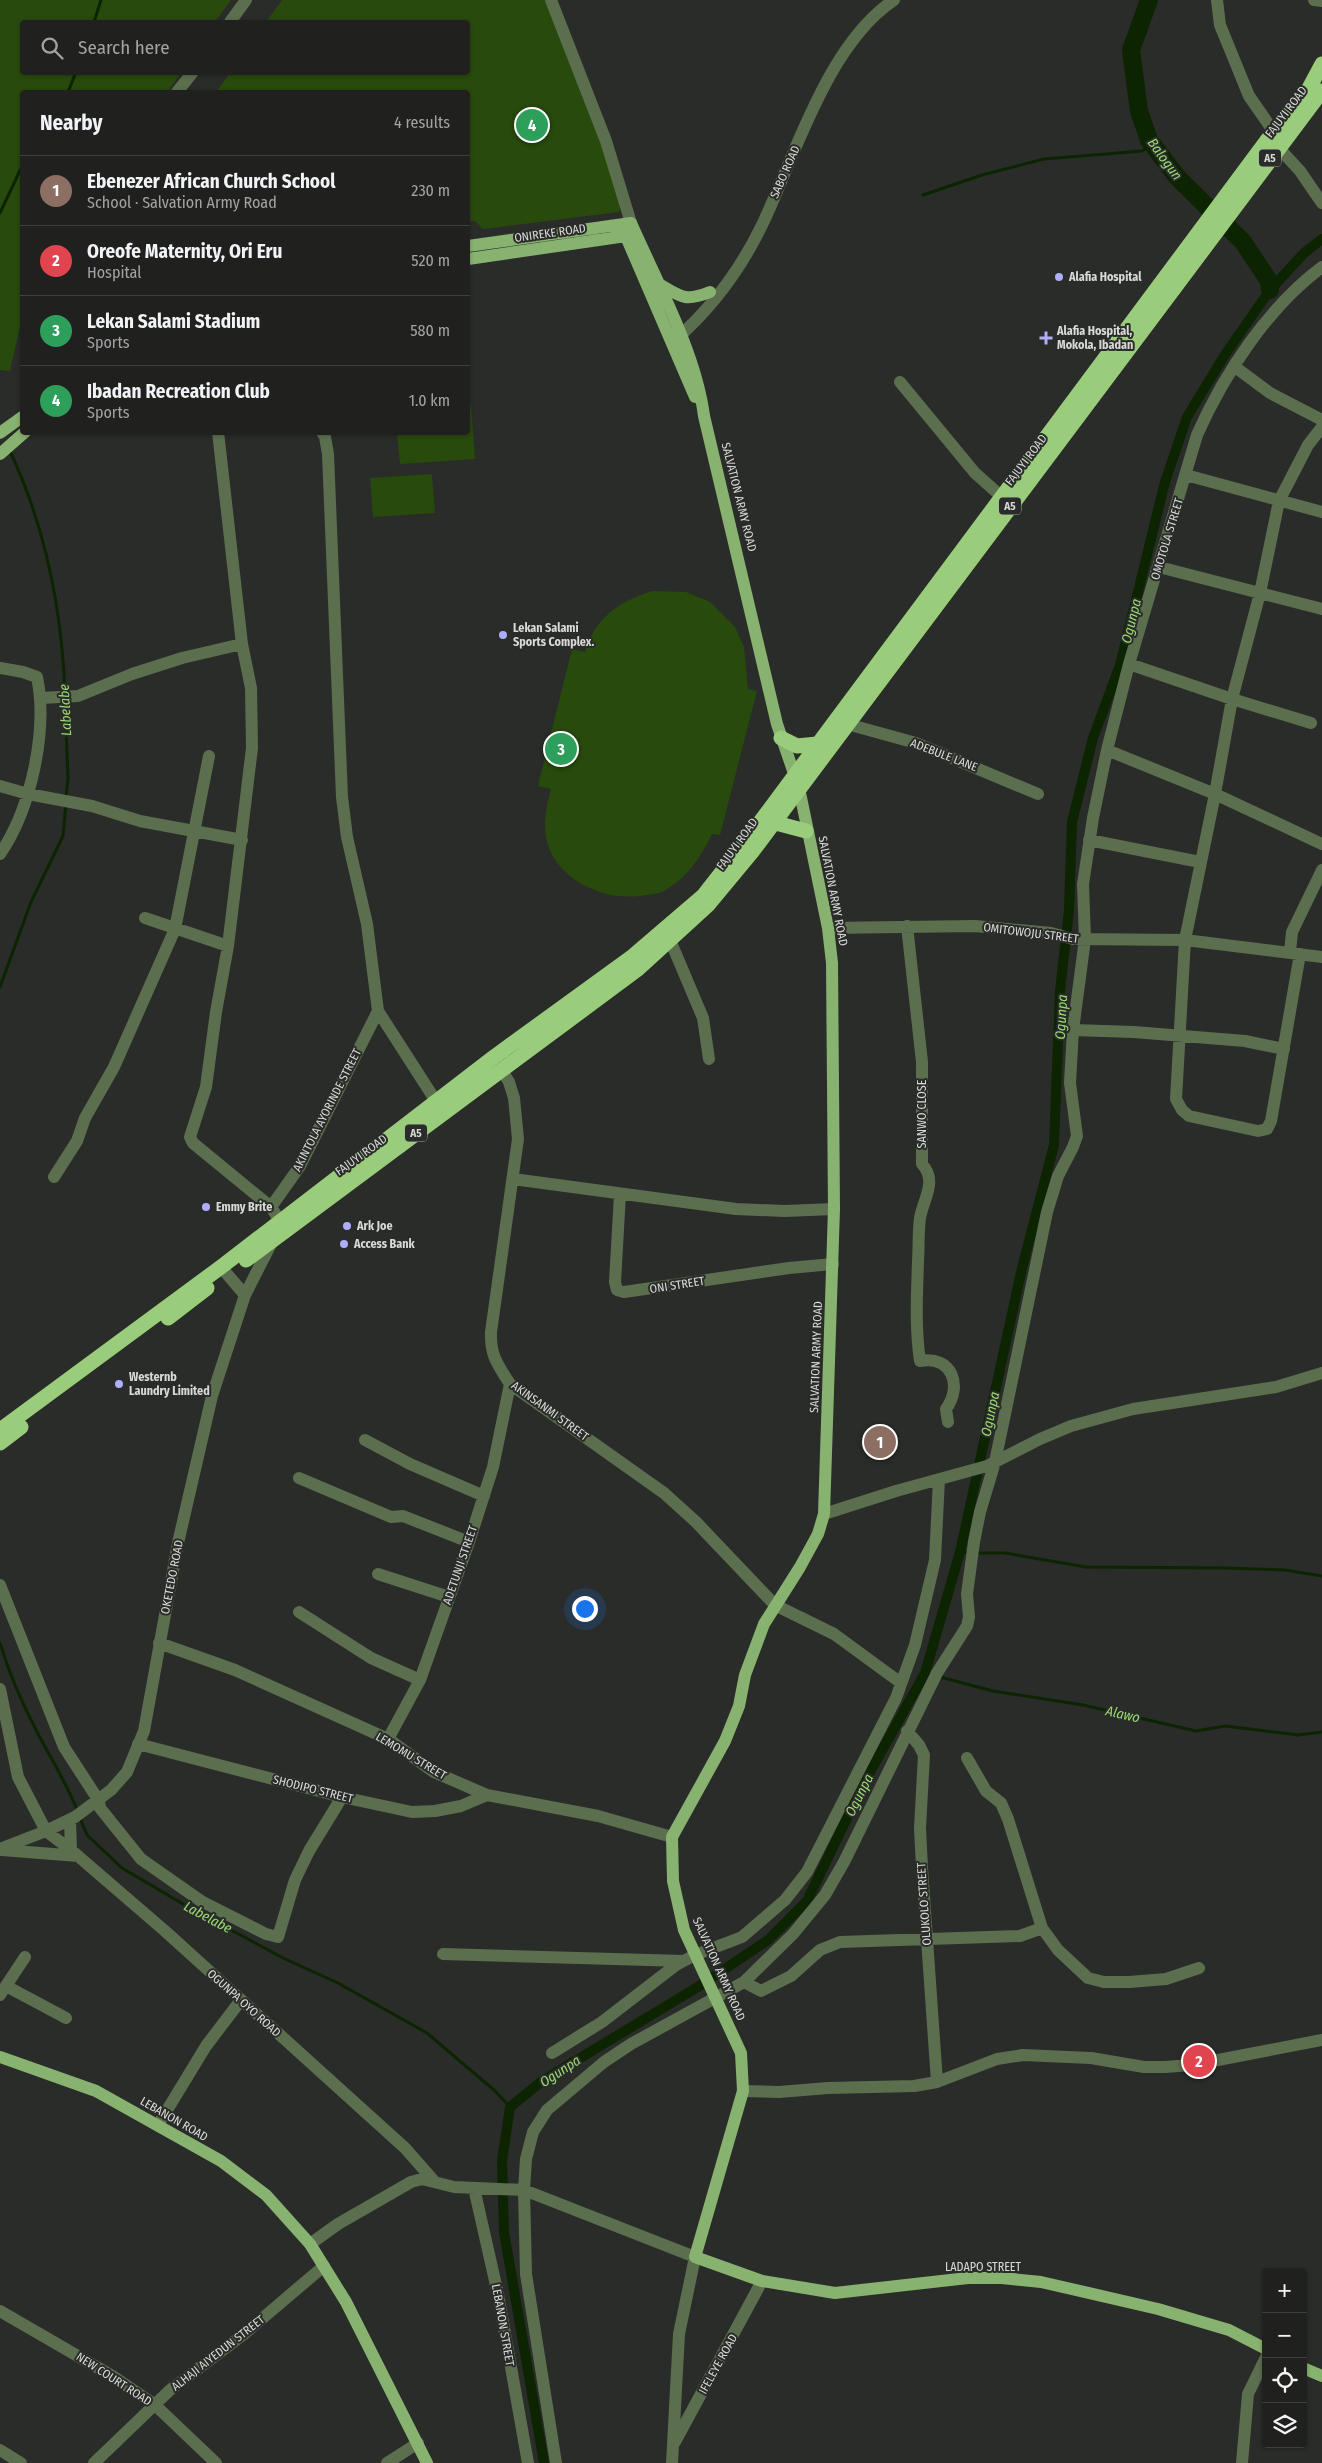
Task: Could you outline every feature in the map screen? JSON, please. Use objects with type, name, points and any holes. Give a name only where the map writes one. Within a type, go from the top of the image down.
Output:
[{"type":"highway","name":"FAJUYI ROAD","points":[[0,1430],[224,1270],[272,1241],[633,956],[702,896],[847,724],[1218,217],[1274,132],[1319,83]]},
{"type":"highway","name":"FAJUYI ROAD","points":[[497,1063],[638,969],[694,919],[727,884],[772,822],[817,744],[1002,497],[1218,217],[1278,147],[1319,83]]},
{"type":"highway","points":[[781,738],[797,746],[817,744]]},
{"type":"highway","points":[[772,822],[806,831]]},
{"type":"highway","name":"FAJUYI ROAD","points":[[0,1443],[224,1270],[280,1221],[440,1107]]},
{"type":"main road","name":"SALVATION ARMY ROAD","points":[[629,230],[675,336]]},
{"type":"main road","name":"SALVATION ARMY ROAD","points":[[629,230],[658,284],[704,416],[781,738],[797,781],[806,831],[828,928],[834,996],[833,1264],[824,1514],[818,1534],[775,1605],[753,1650],[745,1675],[739,1706],[725,1741],[672,1837],[673,1880],[676,1901],[684,1930],[693,1960],[714,1995],[741,2053],[744,2091],[695,2257]]},
{"type":"main road","name":"ONIREKE ROAD","points":[[470,246],[629,230]]},
{"type":"main road","name":"ONIREKE ROAD","points":[[470,259],[629,230]]},
{"type":"main road","points":[[658,284],[677,295],[692,299],[710,292]]},
{"type":"main road","points":[[4,430],[20,418]]},
{"type":"main road","points":[[0,454],[20,436]]},
{"type":"main road","name":"LEBANON ROAD","points":[[0,2057],[96,2091],[158,2124],[221,2162],[266,2195],[310,2244],[346,2302],[427,2463]]},
{"type":"main road","name":"LADAPO STREET","points":[[695,2257],[762,2281],[835,2293],[968,2278],[1002,2278],[1041,2282],[1148,2307],[1221,2328],[1262,2347]]},
{"type":"main road","points":[[1307,2370],[1322,2376]]},
{"type":"street","points":[[231,20],[246,0]]},
{"type":"street","points":[[551,0],[623,192],[629,230]]},
{"type":"street","name":"SABO ROAD","points":[[675,336],[735,258],[758,219],[819,82],[835,52],[850,31],[884,0]]},
{"type":"street","name":"SABO ROAD","points":[[675,336],[710,306],[748,252],[824,88],[851,41],[870,20],[894,0]]},
{"type":"street","points":[[1217,0],[1220,25],[1248,96],[1274,132]]},
{"type":"street","points":[[1314,0],[1322,1]]},
{"type":"street","points":[[178,90],[190,75]]},
{"type":"street","points":[[1278,147],[1300,171],[1322,203]]},
{"type":"street","name":"OMOTOLA STREET","points":[[556,2463],[526,2274],[520,2190],[533,2132],[548,2110],[604,2062],[714,1995],[744,1982],[793,1934],[825,1895],[844,1862],[935,1676],[967,1626],[967,1594],[980,1512],[1047,1212],[1058,1176],[1073,1148],[1076,1136],[1070,1083],[1083,884],[1089,840],[1107,750],[1129,664],[1197,435],[1211,403],[1262,327],[1294,290],[1322,267]]},
{"type":"street","points":[[1234,367],[1278,398],[1322,420]]},
{"type":"street","points":[[900,382],[975,472],[1002,497]]},
{"type":"street","points":[[1322,427],[1308,445],[1279,501],[1260,593],[1232,699],[1215,794],[1184,940],[1176,1098],[1182,1110],[1189,1116],[1258,1131],[1267,1129],[1271,1121],[1284,1049],[1295,953],[1292,932],[1322,870]]},
{"type":"street","points":[[218,435],[242,644],[252,709],[252,748],[228,946],[216,1012],[206,1087],[190,1137],[193,1143],[271,1207],[280,1221]]},
{"type":"street","points":[[324,435],[328,454],[342,797],[347,837],[367,924],[378,1010],[440,1107]]},
{"type":"street","points":[[1186,475],[1322,512]]},
{"type":"street","points":[[1158,566],[1322,609]]},
{"type":"street","points":[[41,698],[78,696],[132,674],[182,658],[242,644]]},
{"type":"street","points":[[1129,664],[1232,699],[1311,723]]},
{"type":"street","points":[[0,668],[23,672],[37,677],[41,698],[37,747],[28,794],[19,820],[0,854]]},
{"type":"street","name":"ADEBULE LANE","points":[[847,724],[916,743],[1038,794]]},
{"type":"street","points":[[1107,750],[1215,794],[1322,844]]},
{"type":"street","points":[[54,1177],[77,1141],[85,1118],[114,1068],[175,928],[193,829],[209,756]]},
{"type":"street","points":[[0,786],[28,794],[92,806],[140,821],[193,829],[242,840]]},
{"type":"street","points":[[1089,840],[1200,862]]},
{"type":"street","points":[[145,918],[228,946]]},
{"type":"street","name":"SANWO CLOSE","points":[[907,926],[922,1062],[922,1164],[926,1169],[930,1187],[920,1218],[916,1316],[917,1340],[920,1361],[932,1359],[942,1364],[953,1374],[953,1400],[946,1409],[948,1422]]},
{"type":"street","name":"OMITOWOJU STREET","points":[[828,928],[974,926],[1051,933],[1079,939],[1184,940],[1322,957]]},
{"type":"street","points":[[670,940],[703,1018],[708,1059]]},
{"type":"street","name":"AKINTOLA AYORINDE STREET","points":[[271,1207],[300,1166],[378,1010]]},
{"type":"street","points":[[1073,1030],[1134,1032],[1245,1041],[1284,1049]]},
{"type":"street","name":"AKINSANMI STREET","points":[[497,1063],[509,1082],[518,1118],[518,1139],[491,1332],[491,1349],[510,1384],[664,1493],[696,1522],[775,1605]]},
{"type":"street","points":[[513,1179],[736,1209],[784,1211],[834,1209]]},
{"type":"street","name":"ONI STREET","points":[[620,1194],[615,1282],[617,1290],[624,1292],[765,1271],[833,1264]]},
{"type":"street","name":"OKETEDO ROAD","points":[[0,1849],[73,1818],[96,1802],[127,1772],[144,1731],[178,1543],[200,1440],[224,1354],[245,1295],[272,1241]]},
{"type":"street","points":[[224,1270],[245,1295]]},
{"type":"street","points":[[824,1514],[991,1464],[1040,1439],[1071,1426],[1116,1414],[1189,1400],[1276,1387],[1322,1374]]},
{"type":"street","name":"ADETUNJI STREET","points":[[388,1739],[420,1680],[469,1542],[484,1496],[501,1432],[510,1384]]},
{"type":"street","points":[[365,1440],[410,1464],[484,1496]]},
{"type":"street","points":[[300,1478],[391,1517],[403,1516],[469,1542]]},
{"type":"street","points":[[552,2053],[602,2022],[693,1960],[742,1937],[785,1900],[807,1872],[888,1715],[902,1683],[915,1645],[935,1560],[940,1479]]},
{"type":"street","points":[[378,1574],[449,1598]]},
{"type":"street","points":[[0,1585],[64,1747],[96,1802],[141,1859],[201,1901],[266,1934],[278,1937],[295,1880],[309,1851],[342,1797]]},
{"type":"street","points":[[775,1605],[834,1634],[902,1683]]},
{"type":"street","points":[[299,1612],[371,1658],[420,1680]]},
{"type":"street","name":"LEMOMU STREET","points":[[159,1644],[235,1670],[388,1739],[434,1772],[487,1795],[598,1816],[672,1837]]},
{"type":"street","points":[[0,1689],[5,1729],[18,1776],[46,1831]]},
{"type":"street","name":"OLUKOLO STREET","points":[[907,1732],[919,1745],[924,1755],[920,1828],[937,2082]]},
{"type":"street","name":"SHODIPO STREET","points":[[138,1744],[342,1797],[412,1812],[435,1811],[461,1806],[487,1795]]},
{"type":"street","points":[[967,1758],[986,1791],[1000,1803],[1008,1819],[1042,1928],[1058,1950],[1072,1964],[1088,1978],[1129,1982],[1166,1979],[1199,1968]]},
{"type":"street","points":[[0,1849],[75,1853],[73,1818]]},
{"type":"street","name":"OGUNPA OYO ROAD","points":[[46,1831],[75,1853],[405,2148],[434,2181]]},
{"type":"street","points":[[744,1982],[761,1991],[790,1976],[820,1950],[840,1942],[1020,1936],[1042,1928]]},
{"type":"street","points":[[442,1954],[693,1960]]},
{"type":"street","points":[[25,1958],[3,1991],[66,2018]]},
{"type":"street","points":[[158,2124],[206,2046],[240,2000]]},
{"type":"street","points":[[744,2091],[778,2092],[828,2088],[914,2086],[937,2082],[997,2059],[1023,2055],[1091,2058],[1144,2067],[1165,2067],[1200,2063],[1322,2040]]},
{"type":"street","points":[[310,2244],[338,2224],[410,2182],[422,2179],[454,2186],[520,2190],[695,2257],[679,2334],[672,2463]]},
{"type":"street","name":"LEBANON STREET","points":[[478,2188],[528,2463]]},
{"type":"street","name":"ALHAJI AIYEDUN STREET","points":[[94,2463],[170,2390],[244,2334],[324,2266]]},
{"type":"street","name":"IFELEYE ROAD","points":[[673,2446],[762,2281]]},
{"type":"street","name":"NEW COURT ROAD","points":[[0,2311],[114,2377],[155,2405],[216,2463]]},
{"type":"street","points":[[1242,2463],[1248,2394],[1266,2358]]},
{"type":"street","points":[[387,2463],[418,2443]]},
{"type":"street","points":[[0,2450],[21,2463]]},
{"type":"green space","points":[[0,0],[231,0],[216,20],[20,20],[20,75],[180,75],[168,90],[20,90],[20,326],[10,371],[0,370]]},
{"type":"green space","points":[[282,0],[549,0],[625,199],[619,212],[483,229],[475,221],[470,221],[470,90],[217,90],[229,75],[470,75],[470,20],[267,20]]},
{"type":"green space","points":[[471,405],[475,459],[400,464],[397,435],[470,435]]},
{"type":"green space","points":[[432,474],[435,513],[373,517],[370,478]]},
{"type":"green space","points":[[652,591],[686,592],[710,602],[735,627],[744,647],[748,689],[757,691],[720,835],[712,834],[692,866],[680,880],[664,891],[631,897],[615,896],[585,886],[571,877],[560,866],[551,853],[545,832],[546,813],[551,789],[538,786],[572,649],[585,652],[595,629],[602,620],[629,600]]},
{"type":"waterway","name":"Labelabe","points":[[95,20],[101,0]]},
{"type":"waterway","name":"Balogun","points":[[1149,0],[1131,50],[1139,111],[1149,140],[1178,178],[1243,242],[1269,281],[1270,290]]},
{"type":"waterway","name":"Labelabe","points":[[69,90],[75,75]]},
{"type":"waterway","points":[[923,195],[982,175],[1044,159],[1142,151],[1152,144]]},
{"type":"waterway","name":"Labelabe","points":[[0,213],[20,170]]},
{"type":"waterway","name":"Ogunpa","points":[[544,2463],[504,2232],[502,2161],[510,2107],[542,2081],[701,1985],[768,1940],[807,1901],[864,1783],[925,1673],[960,1552],[1022,1268],[1054,1145],[1060,991],[1069,910],[1072,822],[1093,738],[1120,665],[1165,482],[1187,417],[1226,353],[1270,290],[1304,253],[1322,239]]},
{"type":"waterway","name":"Labelabe","points":[[9,449],[22,478],[42,538],[60,632],[65,695]]},
{"type":"waterway","name":"Labelabe","points":[[65,701],[68,779],[66,797]]},
{"type":"waterway","name":"Labelabe","points":[[0,987],[31,902],[63,836],[66,803]]},
{"type":"waterway","points":[[960,1552],[971,1553]]},
{"type":"waterway","points":[[977,1553],[1005,1553],[1086,1567],[1285,1570],[1322,1576]]},
{"type":"waterway","name":"Labelabe","points":[[0,1643],[11,1676],[25,1708],[68,1789],[77,1810]]},
{"type":"waterway","name":"Alawo","points":[[925,1673],[933,1676]]},
{"type":"waterway","name":"Alawo","points":[[940,1677],[993,1691],[1083,1705],[1196,1731],[1225,1726],[1298,1735],[1322,1732]]},
{"type":"waterway","name":"Labelabe","points":[[80,1818],[87,1835],[122,1868],[183,1904],[283,1958],[338,1983],[427,2033],[494,2090],[510,2107]]},
{"type":"place","name":"Ibadan Recreation Club","points":[[532,125]]},
{"type":"place","name":"Alafia Hospital","points":[[1059,277]]},
{"type":"place","name":"Alafia Hospital, Mokola, Ibadan","points":[[1046,338]]},
{"type":"place","name":"Lekan Salami Sports Complex.","points":[[503,635]]},
{"type":"place","name":"Lekan Salami Stadium","points":[[561,749]]},
{"type":"place","name":"Emmy Brite","points":[[206,1207]]},
{"type":"place","name":"Ark Joe","points":[[347,1226]]},
{"type":"place","name":"Access Bank","points":[[344,1244]]},
{"type":"place","name":"Westernb Laundry Limited","points":[[119,1384]]},
{"type":"place","name":"Ebenezer African Church School","points":[[880,1442]]},
{"type":"place","name":"Oreofe Maternity, Ori Eru","points":[[1199,2061]]}]
